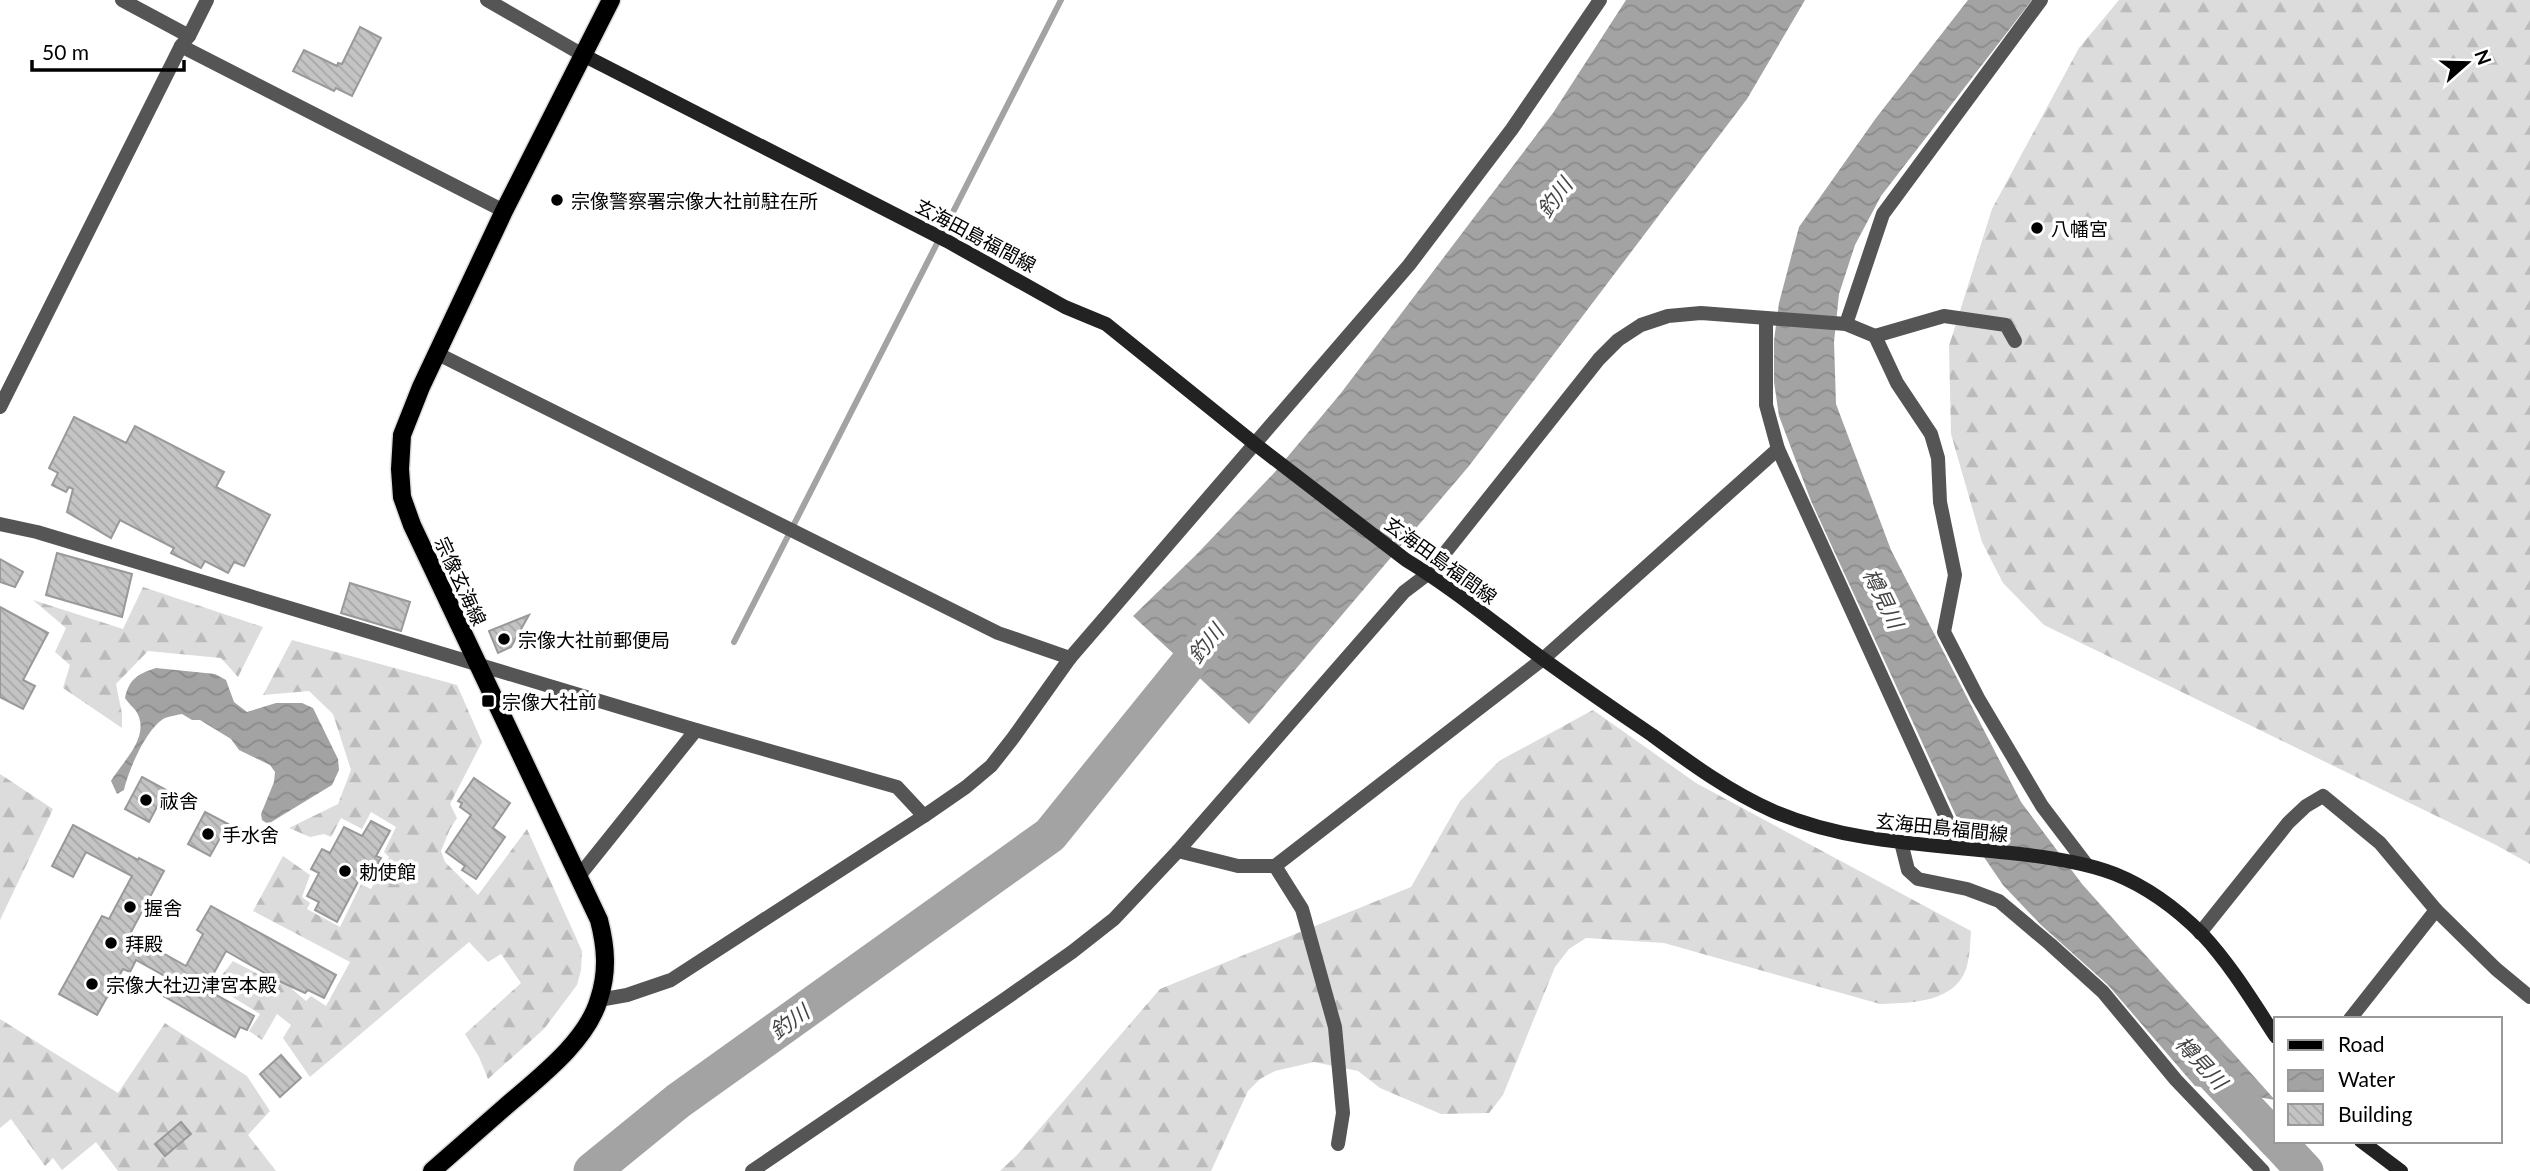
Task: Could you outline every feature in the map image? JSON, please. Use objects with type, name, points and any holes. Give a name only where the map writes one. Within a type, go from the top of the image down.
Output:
[{"type":"main road","name":"宗像玄海線","points":[[432,1171],[543,1073],[581,1034],[599,1000],[605,973],[605,946],[599,920],[412,525],[402,497],[400,469],[402,435],[436,353],[504,211],[611,0]]},
{"type":"main road","name":"玄海田島福間線","points":[[583,55],[947,241],[1065,307],[1106,324],[1255,444],[1406,560],[1429,573],[1543,659],[1727,786],[1772,810],[1819,828],[1858,837],[2086,864],[2143,887],[2200,933],[2225,961],[2274,1034]]},
{"type":"main road","points":[[2364,1143],[2400,1171]]},
{"type":"street","points":[[122,0],[185,41],[387,154],[504,211]]},
{"type":"street","points":[[0,407],[207,0]]},
{"type":"street","points":[[487,0],[583,55]]},
{"type":"street","points":[[599,1000],[627,995],[671,981],[924,816],[967,787],[991,766],[1070,658],[1409,265],[1512,129],[1600,0]]},
{"type":"street","points":[[1846,324],[1883,214],[2041,0]]},
{"type":"street","points":[[752,1171],[1072,952],[1114,919],[1178,851],[1404,592],[1429,573],[1599,359],[1618,340],[1641,326],[1668,316],[1701,313],[1846,324],[1875,336],[1944,316],[2006,325],[2015,341]]},
{"type":"street","points":[[1773,319],[1766,405],[1778,449],[1967,848]]},
{"type":"street","points":[[1875,336],[1897,383],[1931,434],[1938,458],[1940,502],[1955,575],[1944,632],[1978,698],[2042,806],[2086,864]]},
{"type":"street","points":[[436,353],[998,634],[1070,658]]},
{"type":"street","points":[[1178,851],[1238,866],[1275,866],[1543,659],[1778,449]]},
{"type":"street","points":[[0,524],[37,532],[696,730],[897,787],[924,816]]},
{"type":"street","points":[[579,876],[696,730]]},
{"type":"street","points":[[2200,933],[2288,822],[2306,806],[2323,796],[2380,843],[2436,910],[2496,969],[2530,997]]},
{"type":"street","points":[[1901,842],[1908,870],[1918,879],[1967,888],[1999,901],[2103,992],[2176,1080],[2263,1171]]},
{"type":"street","points":[[1275,866],[1302,909],[1335,1027],[1343,1113],[1338,1144]]},
{"type":"street","points":[[2352,1017],[2436,910]]},
{"type":"green space","points":[[2119,0],[2530,0],[2530,864],[2044,625],[2003,583],[1982,542],[1951,434],[1949,346],[1992,209],[2079,48]]},
{"type":"green space","points":[[143,587],[263,627],[238,677],[221,658],[148,651],[116,684],[122,728],[63,688],[70,665],[55,652],[66,628],[33,600],[123,629]]},
{"type":"green space","points":[[292,640],[457,685],[482,742],[450,804],[457,818],[441,851],[445,862],[478,895],[527,829],[582,951],[577,985],[544,1029],[488,1079],[465,1034],[521,983],[501,954],[488,962],[469,942],[310,1077],[283,1038],[291,1025],[277,1014],[262,1040],[249,1031],[260,1014],[221,990],[225,981],[222,975],[233,961],[279,985],[284,979],[293,983],[292,989],[306,1001],[311,996],[326,1006],[350,962],[253,911],[283,856],[310,875],[302,897],[310,903],[307,909],[340,927],[361,884],[371,889],[389,857],[384,852],[396,827],[371,812],[362,829],[341,818],[331,837],[324,834],[310,837],[289,828],[338,804],[351,770],[333,714],[309,691],[263,695]]},
{"type":"green space","points":[[1593,710],[1696,783],[1971,931],[1967,964],[1958,984],[1927,1000],[1880,1004],[1664,943],[1586,938],[1569,949],[1555,967],[1503,1095],[1489,1113],[1441,1114],[1380,1088],[1358,1071],[1314,1062],[1275,1071],[1260,1079],[1248,1091],[1211,1171],[1000,1171],[1017,1155],[1160,989],[1411,887],[1460,801],[1499,761]]},
{"type":"green space","points":[[0,774],[53,809],[0,920]]},
{"type":"green space","points":[[0,1019],[118,1093],[165,1023],[247,1076],[270,1111],[248,1135],[276,1171],[118,1171],[96,1142],[62,1170],[53,1158],[45,1166],[11,1119],[0,1128]]},
{"type":"water","points":[[1626,0],[1805,0],[1747,99],[1469,466],[1249,724],[1133,616],[1274,473],[1341,393],[1553,113]]},
{"type":"water","points":[[1968,0],[2032,0],[1881,196],[1855,245],[1839,294],[1834,342],[1836,404],[1891,550],[2021,802],[2082,884],[2274,1100],[2195,1086],[2108,985],[2041,925],[2003,885],[1956,816],[1811,501],[1779,416],[1774,382],[1774,340],[1779,303],[1799,227],[1876,118]]},
{"type":"water","points":[[156,668],[215,674],[226,680],[234,702],[247,712],[276,703],[302,703],[313,708],[338,759],[339,770],[332,785],[268,824],[262,820],[261,814],[274,782],[275,772],[270,765],[239,750],[231,739],[200,720],[192,720],[182,714],[165,718],[152,730],[134,761],[124,790],[117,794],[111,781],[134,748],[140,730],[136,711],[125,698],[135,678]]},
{"type":"building","points":[[360,27],[381,38],[352,96],[336,88],[334,91],[293,71],[304,50],[337,66],[338,63],[342,64]]},
{"type":"building","points":[[74,417],[126,443],[135,426],[224,472],[216,487],[270,515],[244,566],[234,562],[228,573],[205,561],[201,568],[171,553],[174,548],[120,520],[111,538],[67,512],[73,489],[69,487],[66,492],[52,485],[58,473],[49,468]]},
{"type":"building","points":[[57,553],[132,574],[122,617],[46,595]]},
{"type":"building","points":[[0,559],[23,572],[15,587],[0,582]]},
{"type":"building","points":[[350,583],[410,602],[401,631],[341,613]]},
{"type":"building","points":[[0,607],[48,633],[23,680],[35,686],[23,709],[0,697]]},
{"type":"building","name":"宗像大社前郵便局","points":[[529,615],[511,647],[498,653],[489,631]]},
{"type":"building","name":"祓舎","points":[[142,777],[166,790],[149,822],[125,809]]},
{"type":"building","points":[[474,778],[510,803],[493,828],[505,837],[476,879],[462,870],[465,866],[446,852],[471,815],[460,807],[462,803],[458,801]]},
{"type":"building","name":"手水舍","points":[[205,812],[228,824],[210,856],[188,844]]},
{"type":"building","name":"勅使館","points":[[371,821],[390,831],[376,856],[381,858],[368,883],[360,878],[337,922],[315,910],[319,902],[307,896],[319,873],[311,869],[322,849],[330,853],[344,827],[362,836]]},
{"type":"building","points":[[73,825],[164,871],[131,932],[147,940],[145,943],[186,966],[203,934],[197,930],[211,906],[336,975],[324,998],[308,990],[305,993],[277,980],[226,951],[210,980],[217,984],[213,993],[254,1016],[247,1030],[240,1027],[235,1037],[160,994],[168,978],[136,960],[130,972],[123,969],[97,1015],[59,994],[102,916],[109,919],[132,876],[86,852],[73,877],[52,866]]},
{"type":"building","points":[[281,1055],[301,1078],[280,1097],[260,1074]]},
{"type":"building","points":[[181,1122],[191,1134],[165,1156],[155,1144]]},
{"type":"waterway","points":[[734,642],[1061,0]]},
{"type":"waterway","name":"釣川","points":[[592,1171],[678,1101],[1050,835],[1218,627]]},
{"type":"waterway","name":"樽見川","points":[[2198,1057],[2274,1138]]},
{"type":"waterway","name":"樽見川","points":[[2279,1143],[2305,1171]]},
{"type":"place","name":"宗像警察署宗像大社前駐在所","points":[[557,200]]},
{"type":"place","name":"八幡宮","points":[[2037,228]]},
{"type":"place","name":"宗像大社前郵便局","points":[[504,639]]},
{"type":"place","name":"宗像大社前","points":[[488,701]]},
{"type":"place","name":"祓舎","points":[[146,800]]},
{"type":"place","name":"手水舍","points":[[208,834]]},
{"type":"place","name":"勅使館","points":[[345,871]]},
{"type":"place","name":"握舎","points":[[130,907]]},
{"type":"place","name":"拜殿","points":[[111,943]]},
{"type":"place","name":"宗像大社辺津宮本殿","points":[[92,984]]}]
